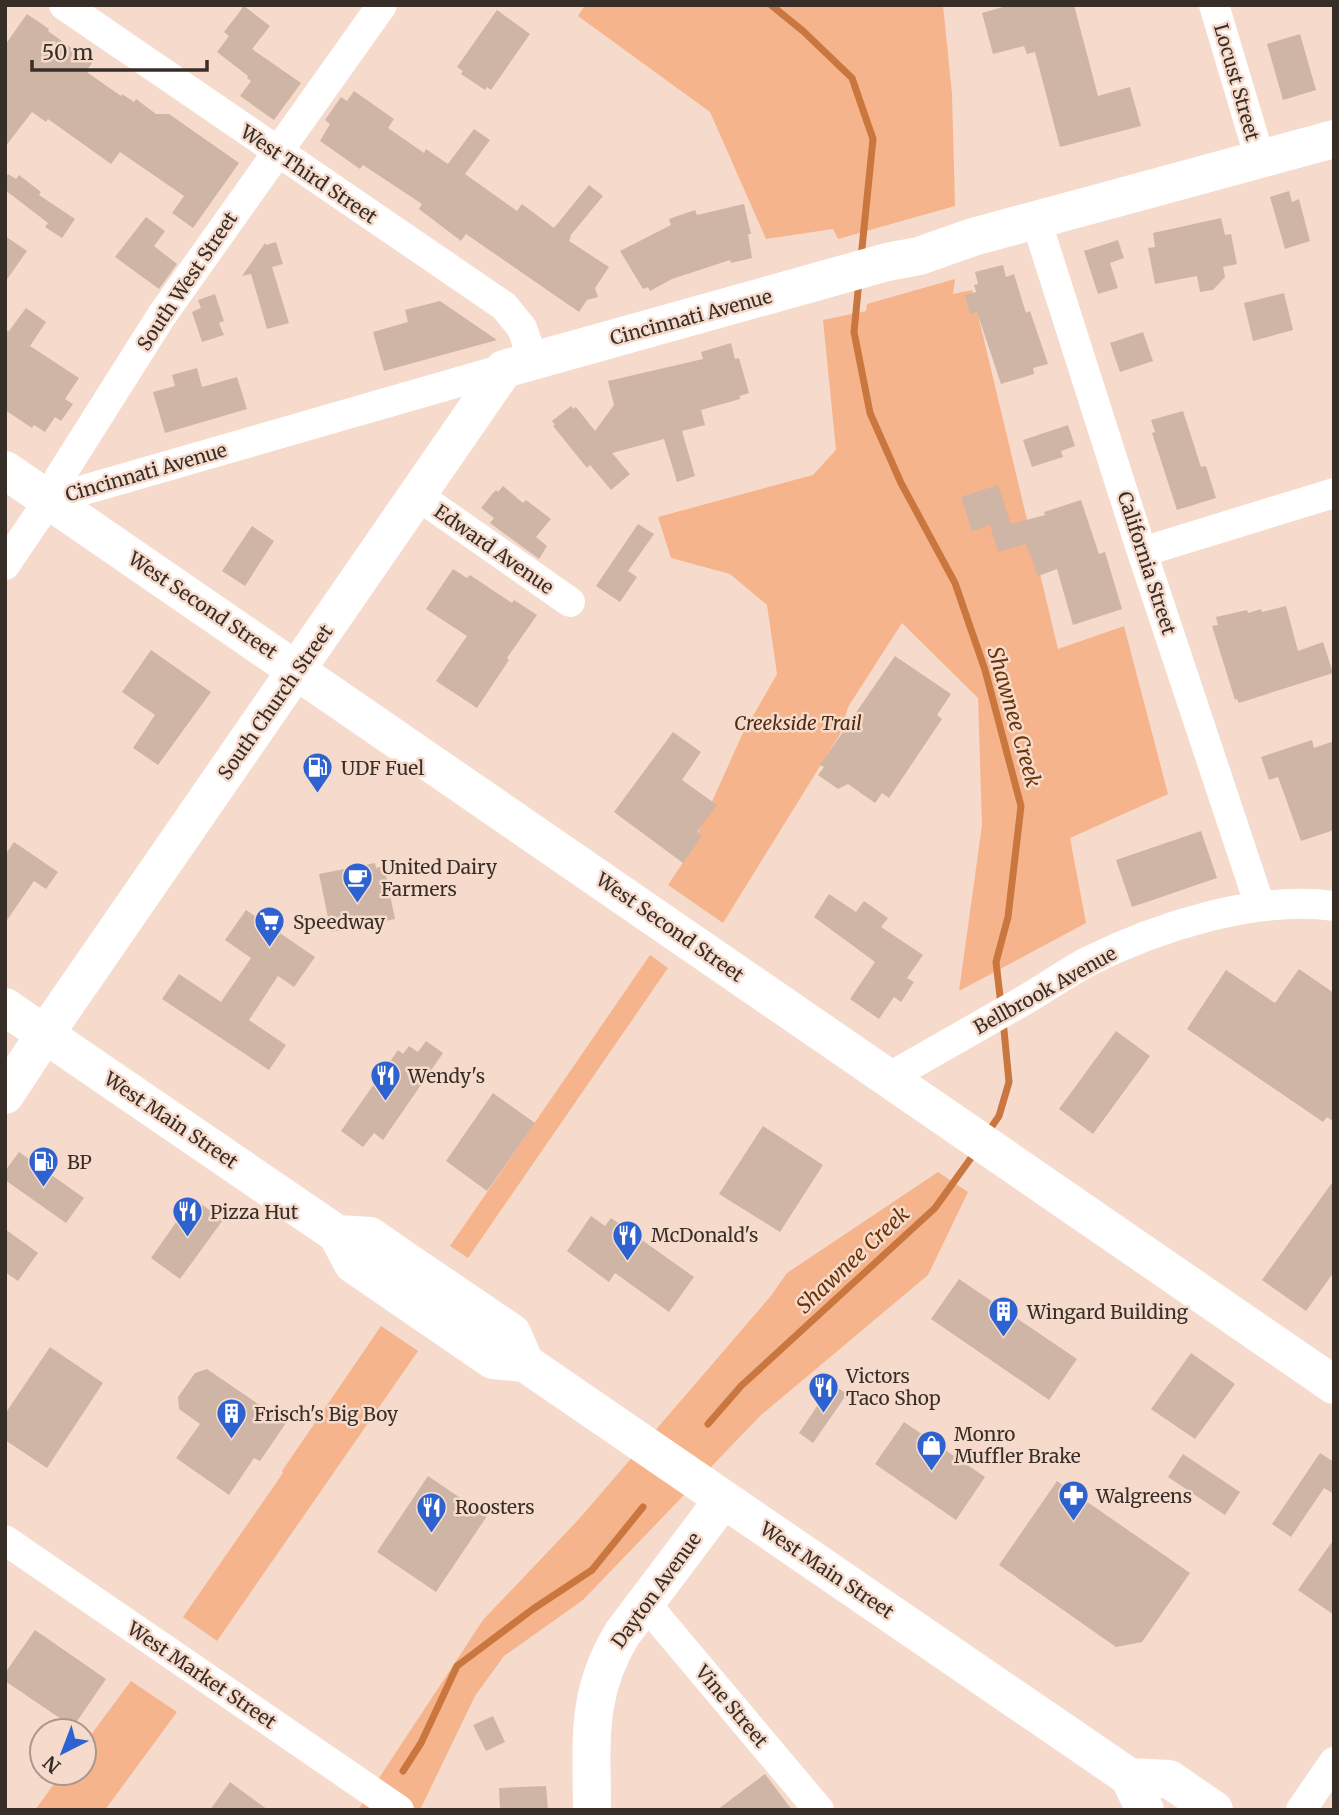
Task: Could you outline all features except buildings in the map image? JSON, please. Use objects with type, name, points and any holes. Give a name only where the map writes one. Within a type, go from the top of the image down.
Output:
[{"type":"main road","name":"Cincinnati Avenue","points":[[518,365],[1334,139]]},
{"type":"main road","name":"South Church Street","points":[[5,1095],[417,495],[518,365]]},
{"type":"main road","name":"West Second Street","points":[[5,470],[1334,1385]]},
{"type":"main road","name":"West Main Street","points":[[5,1007],[337,1234],[353,1264],[493,1360],[525,1363],[1137,1793],[1168,1779],[1214,1810]]},
{"type":"main road","name":"Dayton Avenue","points":[[592,1810],[592,1718],[600,1677],[622,1634],[723,1500]]},
{"type":"street","name":"West Third Street","points":[[64,5],[504,306],[522,328],[518,365]]},
{"type":"street","name":"South West Street","points":[[5,565],[49,500],[66,466],[162,315],[382,5]]},
{"type":"street","name":"Locust Street","points":[[1214,5],[1260,159]]},
{"type":"street","name":"California Street","points":[[1036,220],[1142,552],[1260,905]]},
{"type":"street","name":"Cincinnati Avenue","points":[[49,500],[518,365]]},
{"type":"street","points":[[1142,552],[1334,493]]},
{"type":"street","name":"Edward Avenue","points":[[417,495],[570,602]]},
{"type":"street","name":"Bellbrook Avenue","points":[[888,1078],[1086,963],[1125,946],[1177,927],[1260,905],[1296,903],[1334,906]]},
{"type":"street","name":"West Market Street","points":[[5,1540],[399,1810]]},
{"type":"street","name":"Vine Street","points":[[645,1603],[819,1810]]},
{"type":"street","points":[[1301,1810],[1330,1774]]},
{"type":"green space","points":[[585,5],[943,5],[952,94],[955,206],[838,239],[833,229],[766,239],[710,112],[578,16]]},
{"type":"green space","name":"Creekside Trail","points":[[955,279],[953,294],[972,290],[1058,649],[1124,626],[1168,794],[1070,838],[1086,923],[959,991],[982,825],[978,698],[902,623],[848,707],[840,734],[723,923],[668,885],[688,855],[742,735],[777,674],[767,605],[730,574],[671,558],[658,517],[813,475],[836,450],[823,320],[866,311],[867,304]]},
{"type":"green space","points":[[650,955],[668,968],[468,1258],[450,1246]]},
{"type":"green space","points":[[938,1172],[968,1192],[928,1275],[761,1415],[583,1600],[504,1656],[475,1696],[420,1810],[358,1810],[483,1620],[579,1519],[770,1297],[787,1273]]},
{"type":"green space","points":[[381,1326],[418,1351],[217,1641],[183,1617]]},
{"type":"green space","points":[[131,1681],[177,1712],[105,1810],[35,1810],[52,1787],[98,1787],[98,1725]]},
{"type":"waterway","name":"Shawnee Creek","points":[[771,5],[803,31],[852,78],[873,139],[861,258]]},
{"type":"waterway","name":"Shawnee Creek","points":[[859,281],[854,332],[870,413],[901,483],[955,583],[985,670],[1021,806],[1008,917],[996,962],[1001,1005]]},
{"type":"waterway","name":"Shawnee Creek","points":[[988,1132],[999,1116],[1009,1082],[1003,1020]]},
{"type":"waterway","name":"Shawnee Creek","points":[[708,1424],[741,1386],[935,1208],[976,1151]]},
{"type":"waterway","name":"Shawnee Creek","points":[[403,1771],[421,1743],[457,1666],[533,1609],[592,1570],[643,1507]]},
{"type":"place","name":"UDF Fuel","points":[[318,795]]},
{"type":"place","name":"United Dairy Farmers","points":[[358,905]]},
{"type":"place","name":"Speedway","points":[[270,949]]},
{"type":"place","name":"Wendy's","points":[[385,1103]]},
{"type":"place","name":"BP","points":[[44,1189]]},
{"type":"place","name":"Pizza Hut","points":[[187,1239]]},
{"type":"place","name":"McDonald's","points":[[628,1262]]},
{"type":"place","name":"Wingard Building","points":[[1004,1339]]},
{"type":"place","name":"Victors Taco Shop","points":[[823,1414]]},
{"type":"place","name":"Frisch's Big Boy","points":[[231,1441]]},
{"type":"place","name":"Monro Muffler Brake","points":[[931,1472]]},
{"type":"place","name":"Walgreens","points":[[1073,1523]]},
{"type":"place","name":"Roosters","points":[[432,1534]]}]
